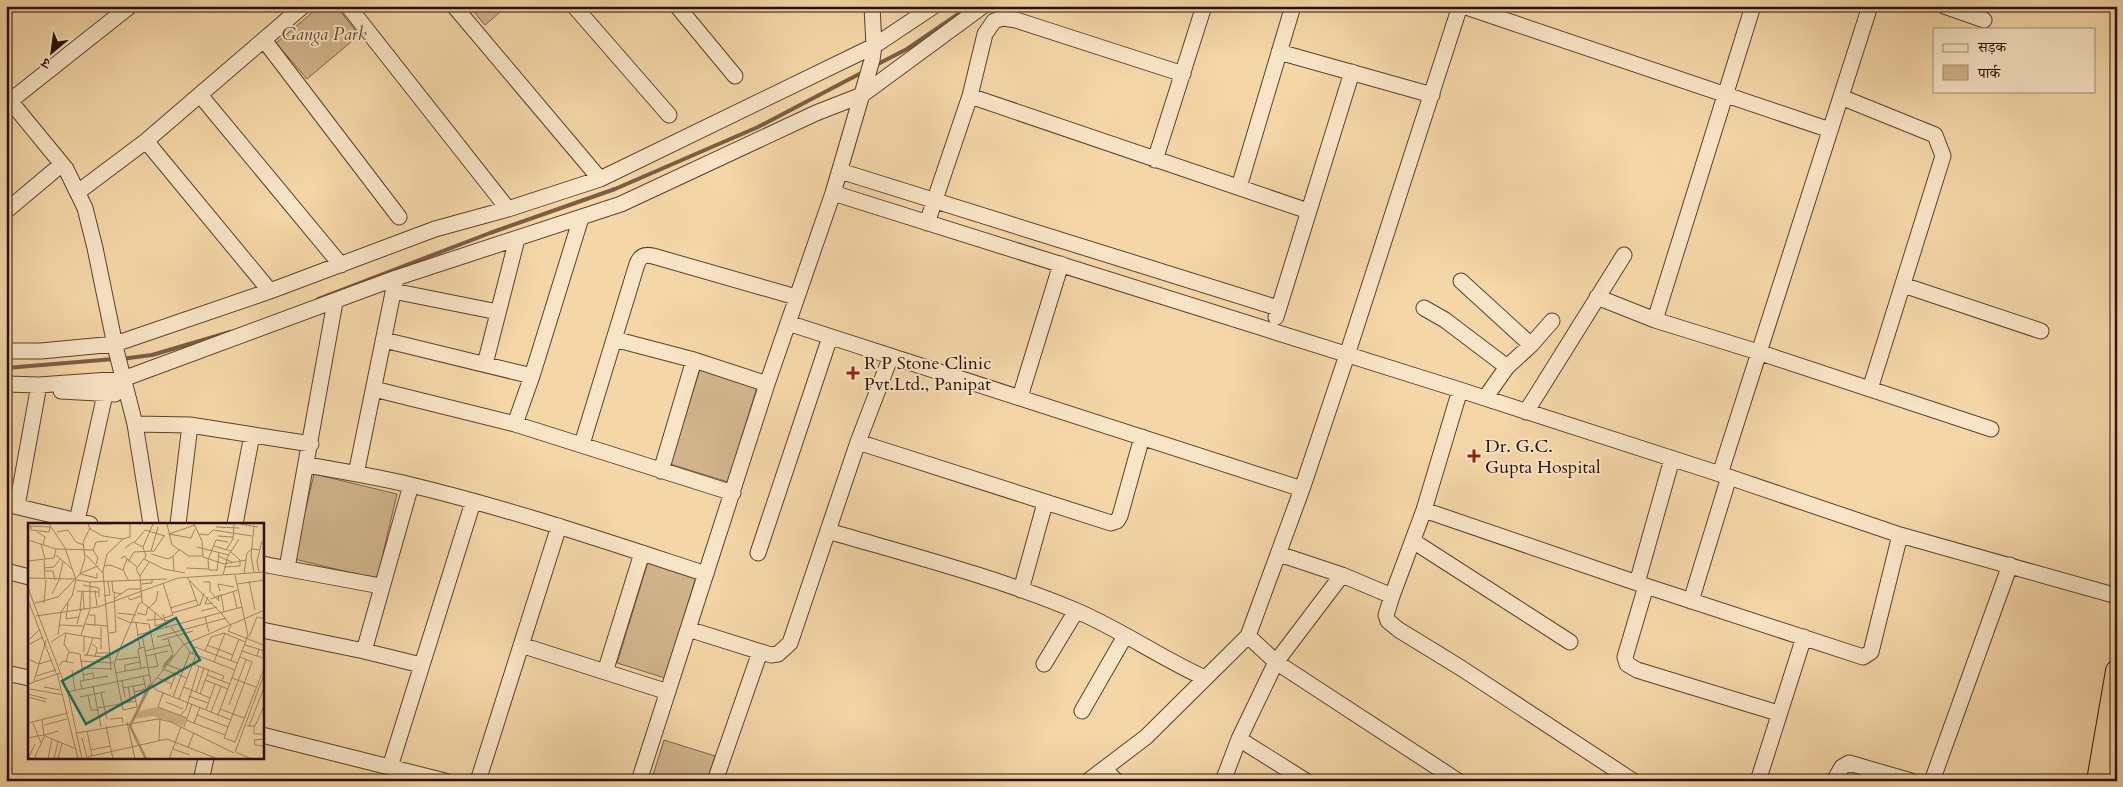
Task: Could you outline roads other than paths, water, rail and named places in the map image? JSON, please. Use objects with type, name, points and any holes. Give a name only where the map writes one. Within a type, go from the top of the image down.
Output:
[{"type":"highway","points":[[2098,781],[2117,671]]},
{"type":"street","points":[[78,192],[146,141],[303,6]]},
{"type":"street","points":[[348,6],[508,209]]},
{"type":"street","points":[[454,6],[600,179]]},
{"type":"street","points":[[574,6],[669,115]]},
{"type":"street","points":[[677,6],[734,76]]},
{"type":"street","points":[[639,781],[796,297],[840,170],[873,53],[872,6]]},
{"type":"street","points":[[6,351],[41,352],[115,347],[435,229],[508,209],[600,179],[873,53],[934,6]]},
{"type":"street","points":[[39,387],[122,377],[621,204],[863,91],[983,6]]},
{"type":"street","points":[[1156,160],[1204,6]]},
{"type":"street","points":[[1239,187],[1293,6]]},
{"type":"street","points":[[1088,781],[1146,737],[1248,636],[1302,489],[1462,6],[1830,130]]},
{"type":"street","points":[[1655,320],[1753,6]]},
{"type":"street","points":[[1691,601],[1758,352],[1870,6]]},
{"type":"street","points":[[1944,6],[1984,20]]},
{"type":"street","points":[[126,8],[8,99],[62,164],[78,192],[96,248],[115,347],[135,424],[151,523]]},
{"type":"street","points":[[928,223],[970,96],[985,34],[992,22],[1003,18],[1016,20],[1183,74]]},
{"type":"street","points":[[264,40],[399,217]]},
{"type":"street","points":[[1280,52],[1432,95]]},
{"type":"street","points":[[1272,330],[1352,72]]},
{"type":"street","points":[[200,95],[341,265]]},
{"type":"street","points":[[970,96],[1308,211]]},
{"type":"street","points":[[1841,97],[1935,135],[1943,152],[1870,389]]},
{"type":"street","points":[[146,141],[270,291]]},
{"type":"street","points":[[6,211],[62,164]]},
{"type":"street","points":[[840,170],[1278,308]]},
{"type":"street","points":[[833,193],[1485,398],[1900,535],[2117,596]]},
{"type":"street","points":[[515,424],[532,376],[580,218]]},
{"type":"street","points":[[485,364],[516,239]]},
{"type":"street","points":[[582,444],[637,264],[644,255],[796,297]]},
{"type":"street","points":[[1526,412],[1624,255]]},
{"type":"street","points":[[1020,397],[1061,264]]},
{"type":"street","points":[[1461,281],[1531,345]]},
{"type":"street","points":[[394,284],[498,312]]},
{"type":"street","points":[[356,474],[394,284]]},
{"type":"street","points":[[1902,285],[2041,332]]},
{"type":"street","points":[[1597,298],[1655,320],[1758,352],[1991,430]]},
{"type":"street","points":[[288,568],[335,302]]},
{"type":"street","points":[[1424,308],[1445,320],[1507,367]]},
{"type":"street","points":[[1485,398],[1507,367],[1531,345],[1552,321]]},
{"type":"street","points":[[788,324],[1302,489]]},
{"type":"street","points":[[758,553],[830,337]]},
{"type":"street","points":[[614,339],[694,360],[768,384]]},
{"type":"street","points":[[384,340],[532,376]]},
{"type":"street","points":[[688,629],[760,652],[778,654],[790,643],[858,442],[891,356]]},
{"type":"street","points":[[661,471],[694,360]]},
{"type":"street","points":[[6,384],[105,394],[127,394]]},
{"type":"street","points":[[39,387],[11,505],[83,523],[105,394]]},
{"type":"street","points":[[374,389],[515,424],[733,493]]},
{"type":"street","points":[[1460,390],[1424,510],[1386,615],[1392,626],[1633,781]]},
{"type":"street","points":[[135,424],[190,425],[311,444]]},
{"type":"street","points":[[178,523],[190,425]]},
{"type":"street","points":[[235,523],[252,436]]},
{"type":"street","points":[[858,442],[1104,523],[1114,523],[1120,516],[1142,437]]},
{"type":"street","points":[[1672,459],[1625,657],[1626,664],[1630,667],[1778,713]]},
{"type":"street","points":[[307,465],[411,485],[559,526],[706,574]]},
{"type":"street","points":[[364,651],[411,485]]},
{"type":"street","points":[[390,767],[473,502]]},
{"type":"street","points":[[1021,590],[1045,503]]},
{"type":"street","points":[[1424,510],[1642,585],[1858,656],[1867,656],[1871,652],[1900,535]]},
{"type":"street","points":[[478,781],[559,526]]},
{"type":"street","points":[[828,531],[1021,590],[1076,611],[1170,662],[1204,678]]},
{"type":"street","points":[[1413,541],[1570,642]]},
{"type":"street","points":[[605,672],[642,553]]},
{"type":"street","points":[[1278,554],[1342,575],[1392,596]]},
{"type":"street","points":[[264,564],[381,586]]},
{"type":"street","points":[[1932,781],[2010,565]]},
{"type":"street","points":[[6,571],[28,576]]},
{"type":"street","points":[[1222,781],[1239,739],[1276,662],[1342,575]]},
{"type":"street","points":[[1044,664],[1076,611]]},
{"type":"street","points":[[264,630],[421,665]]},
{"type":"street","points":[[1082,711],[1125,636]]},
{"type":"street","points":[[1248,636],[1276,662],[1458,781]]},
{"type":"street","points":[[1758,781],[1778,713],[1804,637]]},
{"type":"street","points":[[521,645],[668,692]]},
{"type":"street","points":[[715,781],[760,652]]},
{"type":"street","points":[[6,673],[28,678]]},
{"type":"street","points":[[264,736],[445,781]]},
{"type":"street","points":[[1239,739],[1306,781]]},
{"type":"street","points":[[201,781],[206,760]]},
{"type":"street","points":[[1834,781],[1842,767],[1849,763],[1911,781]]},
{"type":"street","points":[[1105,768],[1116,781]]},
{"type":"waterway","points":[[876,65],[907,49],[970,6]]},
{"type":"waterway","points":[[318,299],[490,233],[615,189],[758,127],[863,72]]},
{"type":"waterway","points":[[121,359],[152,355],[230,332]]},
{"type":"waterway","points":[[6,368],[114,359]]},
{"type":"place","name":"R P Stone Clinic Pvt.Ltd., Panipat","points":[[853,373]]},
{"type":"place","name":"Dr. G.C. Gupta Hospital","points":[[1474,456]]},
{"type":"park label","name":"Ganga Park","points":[[324,34]]}]
